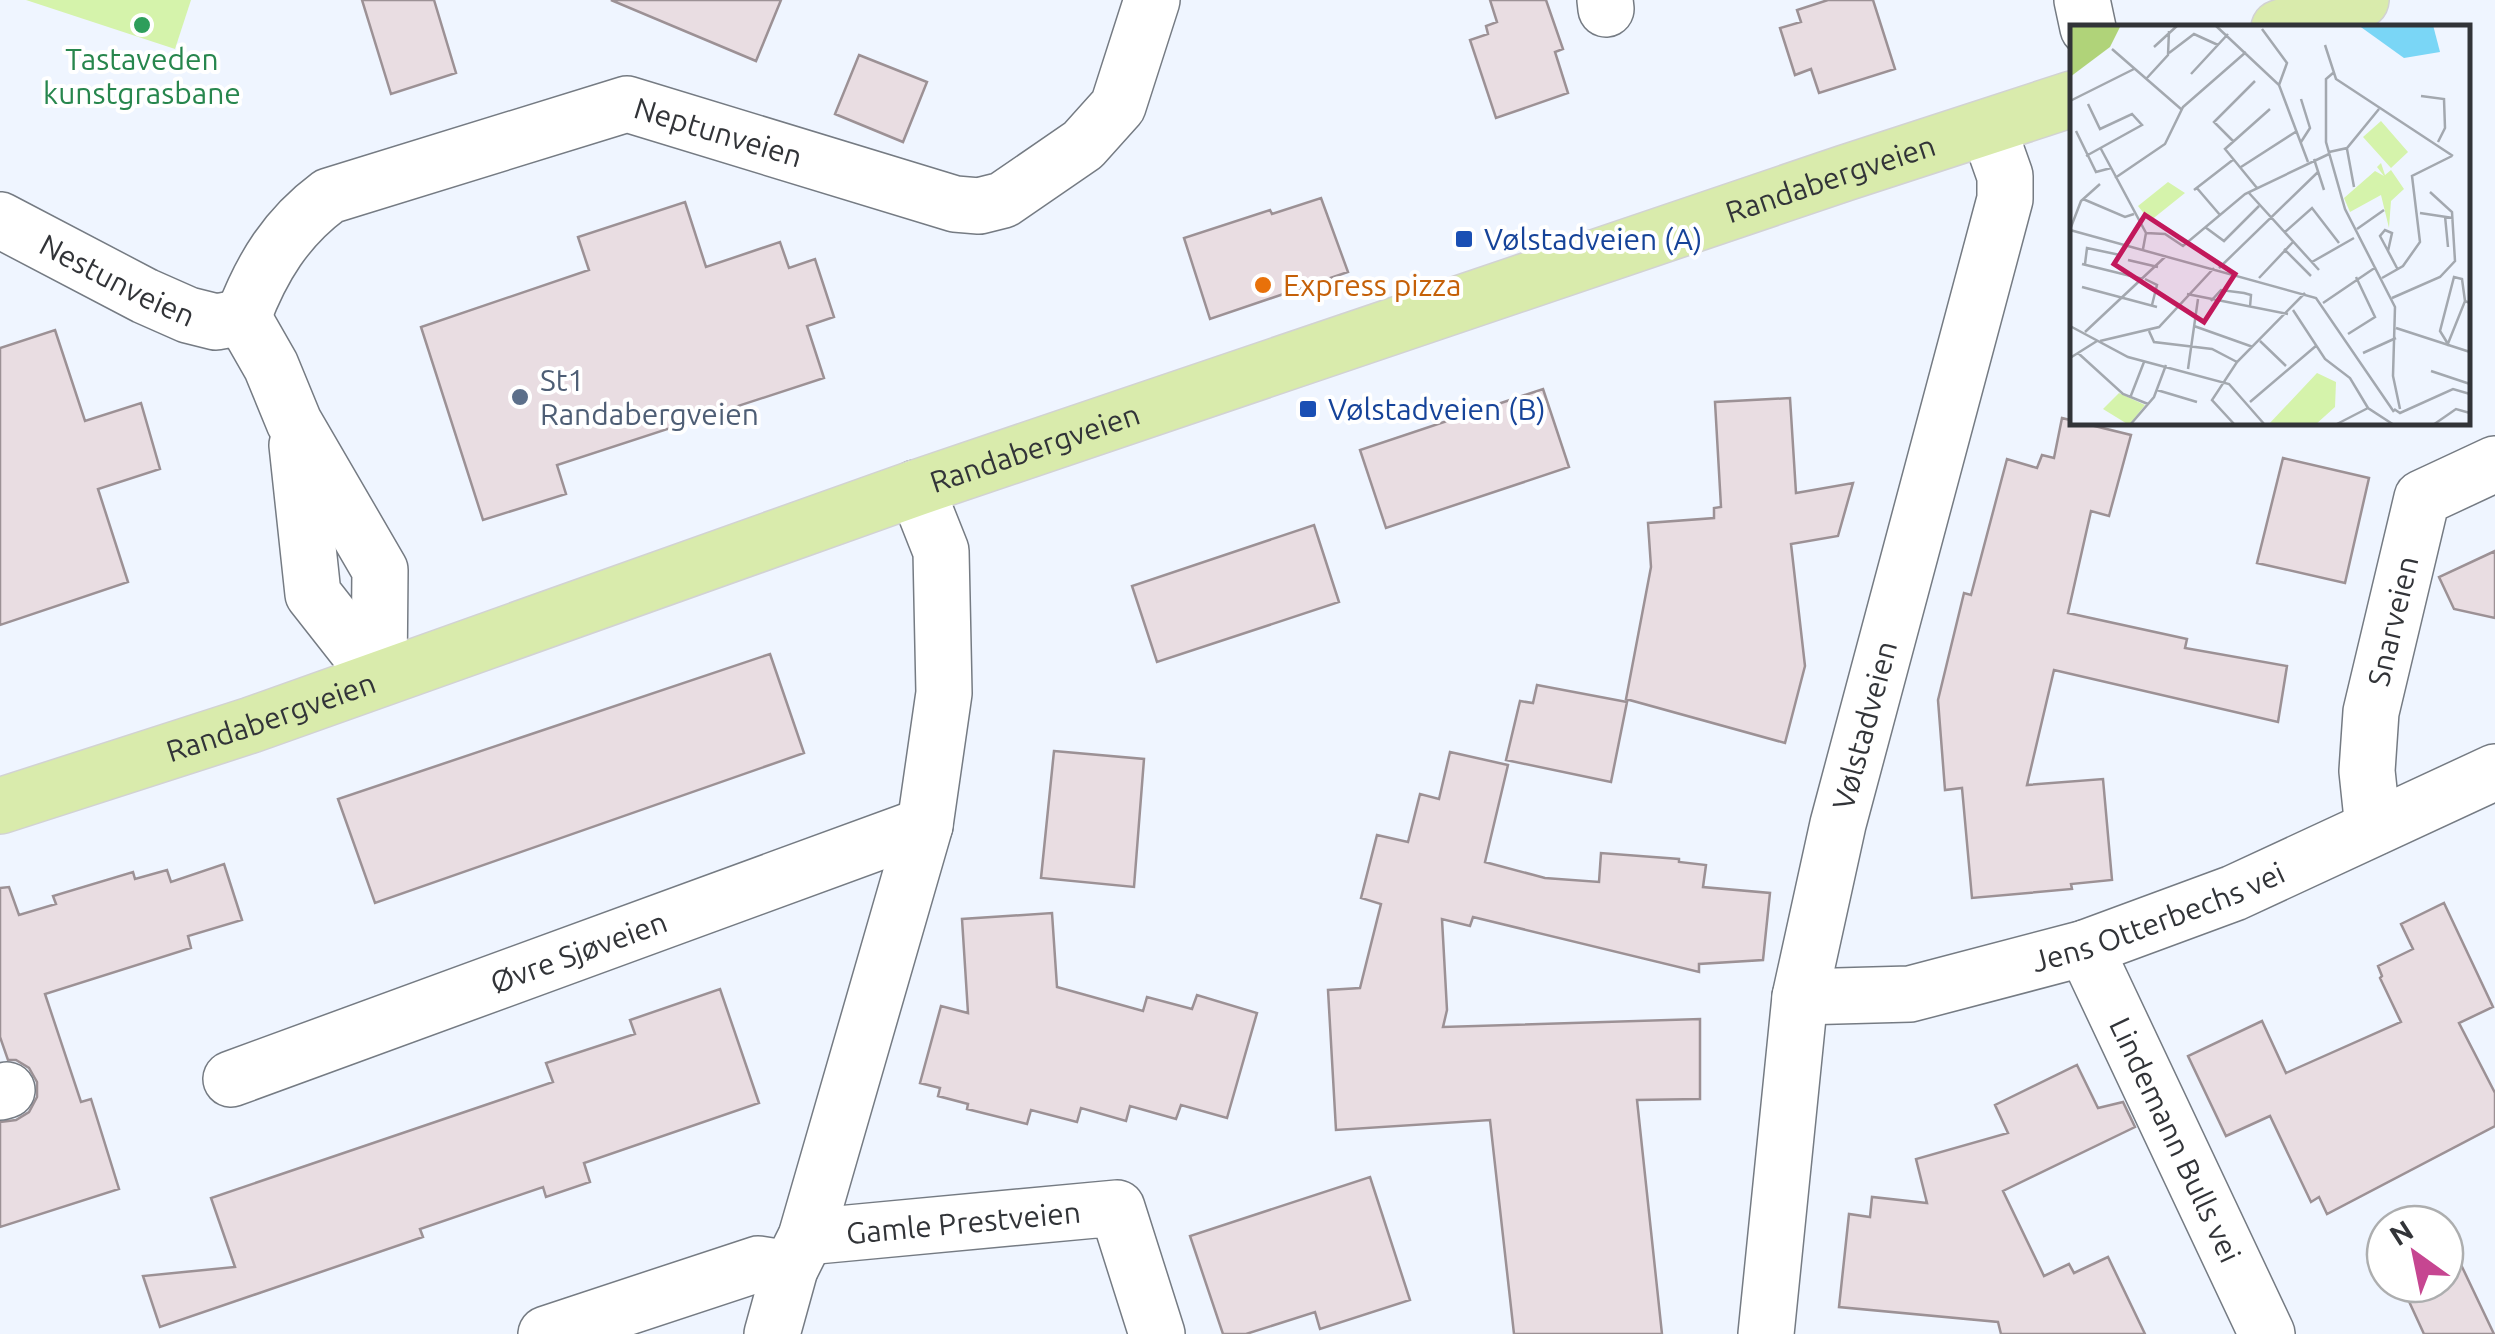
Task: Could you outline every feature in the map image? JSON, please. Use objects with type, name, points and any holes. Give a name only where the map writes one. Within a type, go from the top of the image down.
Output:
[{"type":"main road","points":[[2288,25],[2361,0]]},
{"type":"main road","name":"Randabergveien","points":[[0,806],[251,725],[916,488],[2070,100]]},
{"type":"street","name":"Neptunveien","points":[[242,317],[257,279],[284,236],[328,196],[627,104],[954,204],[978,206],[1003,200],[1084,145],[1118,106],[1152,0]]},
{"type":"street","points":[[2082,0],[2087,25]]},
{"type":"street","name":"Vølstadveien","points":[[1766,1334],[1800,998],[1838,824],[2006,199],[2004,176],[1988,128]]},
{"type":"street","name":"Nestunveien","points":[[0,220],[145,296],[188,314],[216,322],[242,317],[271,366],[294,422],[313,594],[378,678]]},
{"type":"street","name":"Snarveien","points":[[2373,828],[2367,771],[2371,712],[2422,498],[2495,464]]},
{"type":"street","points":[[772,1334],[924,825],[944,692],[940,551],[916,488]]},
{"type":"street","name":"Jens Otterbechs vei","points":[[1800,998],[1910,994],[2085,948],[2234,893],[2495,772]]},
{"type":"street","name":"Øvre Sjøveien","points":[[231,1079],[924,825]]},
{"type":"street","name":"Lindemann Bulls vei","points":[[2085,948],[2267,1334]]},
{"type":"street","name":"Gamle Prestveien","points":[[546,1334],[798,1253],[1118,1208],[1157,1334]]},
{"type":"green space","name":"Tastaveden kunstgrasbane","points":[[26,0],[191,0],[175,49]]},
{"type":"building","points":[[362,0],[434,0],[456,73],[391,94]]},
{"type":"building","points":[[611,0],[781,0],[756,61]]},
{"type":"building","points":[[1490,0],[1546,0],[1563,49],[1555,52],[1568,93],[1496,118],[1470,40],[1488,34],[1486,26],[1497,22]]},
{"type":"building","points":[[1828,0],[1873,0],[1895,69],[1819,93],[1811,69],[1795,75],[1780,28],[1801,22],[1797,10]]},
{"type":"building","points":[[859,55],[927,82],[903,142],[835,114]]},
{"type":"building","points":[[1321,198],[1348,272],[1210,319],[1184,238]]},
{"type":"building","points":[[685,202],[706,267],[780,242],[789,268],[815,259],[834,317],[807,326],[824,378],[557,465],[566,494],[483,520],[421,327],[589,270],[578,237]]},
{"type":"building","points":[[55,330],[85,421],[141,403],[160,469],[98,489],[128,582],[0,625],[0,348]]},
{"type":"building","points":[[1543,389],[1569,467],[1386,528],[1360,450]]},
{"type":"building","points":[[1790,398],[1796,493],[1853,483],[1838,536],[1791,544],[1805,666],[1785,743],[1626,699],[1651,567],[1648,523],[1714,518],[1714,508],[1721,507],[1715,402]]},
{"type":"building","points":[[2062,418],[2070,420],[2070,425],[2090,425],[2131,435],[2109,516],[2091,511],[2068,613],[2187,639],[2185,648],[2287,666],[2278,722],[2054,670],[2027,785],[2103,779],[2112,880],[2071,884],[2072,889],[1972,898],[1962,788],[1945,790],[1938,700],[1964,593],[1971,595],[2007,459],[2037,468],[2042,455],[2054,458]]},
{"type":"building","points":[[2283,458],[2369,478],[2345,583],[2257,563]]},
{"type":"building","points":[[1314,525],[1339,602],[1157,662],[1132,586]]},
{"type":"building","points":[[2495,551],[2495,618],[2454,609],[2439,577]]},
{"type":"building","points":[[770,654],[804,753],[375,903],[338,799]]},
{"type":"building","points":[[1537,685],[1627,702],[1611,782],[1506,760],[1520,701],[1533,703]]},
{"type":"building","points":[[1054,751],[1144,759],[1134,887],[1041,878]]},
{"type":"building","points":[[1450,752],[1508,765],[1485,862],[1545,878],[1599,882],[1601,853],[1679,859],[1706,865],[1703,887],[1770,893],[1763,960],[1699,964],[1699,972],[1473,917],[1470,926],[1442,919],[1447,1010],[1443,1027],[1700,1019],[1700,1099],[1637,1100],[1662,1334],[1514,1334],[1490,1120],[1336,1130],[1328,990],[1360,988],[1381,904],[1361,898],[1377,835],[1408,842],[1420,794],[1439,799]]},
{"type":"building","points":[[224,864],[242,920],[188,936],[191,948],[45,994],[81,1102],[91,1099],[119,1189],[0,1227],[0,1122],[16,1120],[29,1112],[37,1097],[37,1082],[29,1068],[8,1060],[0,1037],[0,888],[9,887],[19,915],[56,904],[53,896],[133,872],[135,879],[167,870],[171,882]]},
{"type":"building","points":[[2444,903],[2493,1007],[2459,1023],[2495,1093],[2495,1126],[2327,1214],[2319,1197],[2311,1202],[2270,1116],[2226,1136],[2188,1056],[2262,1021],[2286,1073],[2401,1022],[2378,966],[2413,949],[2401,924]]},
{"type":"building","points":[[1052,913],[1057,987],[1143,1011],[1147,997],[1192,1009],[1197,995],[1257,1013],[1227,1118],[1181,1105],[1176,1119],[1130,1106],[1126,1121],[1081,1108],[1077,1122],[1031,1110],[1027,1124],[967,1109],[968,1104],[938,1096],[940,1088],[920,1083],[941,1006],[968,1013],[962,919]]},
{"type":"building","points":[[720,989],[759,1103],[584,1163],[590,1182],[546,1197],[543,1187],[420,1229],[423,1237],[160,1327],[143,1276],[235,1267],[211,1198],[553,1082],[546,1063],[635,1034],[630,1020]]},
{"type":"building","points":[[2077,1065],[2098,1108],[2123,1102],[2135,1127],[2003,1191],[2044,1276],[2069,1264],[2074,1273],[2108,1257],[2145,1334],[2001,1334],[1998,1322],[1839,1307],[1849,1214],[1870,1217],[1872,1197],[1927,1203],[1916,1159],[2008,1133],[1995,1105]]},
{"type":"building","points":[[1370,1177],[1410,1300],[1320,1329],[1315,1312],[1246,1334],[1223,1334],[1190,1236]]},
{"type":"building","points":[[2465,1273],[2494,1334],[2424,1334],[2410,1304],[2465,1304]]},
{"type":"place","name":"Tastaveden kunstgrasbane","points":[[142,25]]},
{"type":"place","name":"Vølstadveien (A)","points":[[1464,239]]},
{"type":"place","name":"Express pizza","points":[[1263,285]]},
{"type":"place","name":"St1 Randabergveien","points":[[520,397]]},
{"type":"place","name":"Vølstadveien (B)","points":[[1308,409]]}]
